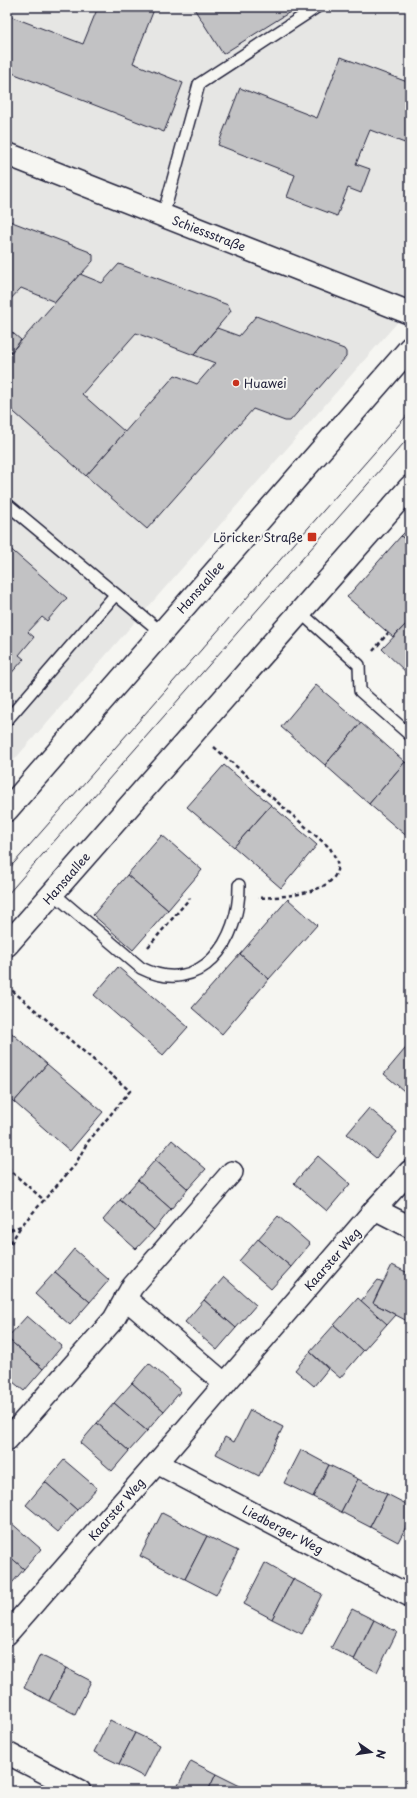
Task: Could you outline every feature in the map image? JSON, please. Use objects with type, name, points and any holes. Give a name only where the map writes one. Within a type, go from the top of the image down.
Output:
[{"type":"street","name":"Schiessstraße","points":[[7,154],[410,313]]},
{"type":"street","name":"Hansaallee","points":[[7,810],[160,632],[410,348]]},
{"type":"street","name":"Hansaallee","points":[[7,946],[410,487]]},
{"type":"street","name":"Kaarster Weg","points":[[7,1634],[157,1463],[375,1209],[410,1171]]},
{"type":"street","points":[[7,1440],[114,1319],[132,1287],[232,1172]]},
{"type":"street","points":[[375,1209],[410,1227]]},
{"type":"street","points":[[125,1298],[225,1384]]},
{"type":"street","name":"Liedberger Weg","points":[[157,1463],[410,1596]]},
{"type":"street","points":[[7,1753],[80,1791]]},
{"type":"lane","points":[[163,216],[199,84],[318,7]]},
{"type":"lane","points":[[7,504],[160,632]]},
{"type":"lane","points":[[7,720],[115,595]]},
{"type":"lane","points":[[300,612],[359,665],[360,691],[410,735]]},
{"type":"lane","points":[[53,893],[134,963],[153,974],[170,978],[184,976],[207,965],[227,941],[232,928],[239,898],[239,885]]},
{"type":"path","points":[[196,731],[330,848],[337,862],[336,874],[324,887],[308,893],[239,898]]},
{"type":"path","points":[[134,963],[190,898]]},
{"type":"path","points":[[7,986],[130,1091],[87,1143],[75,1165],[21,1226],[7,1249]]},
{"type":"path","points":[[7,1168],[44,1200]]},
{"type":"path","points":[[7,1231],[21,1226]]},
{"type":"shaded area","points":[[7,7],[410,7],[410,308],[7,768]]},
{"type":"building","points":[[98,7],[155,7],[133,63],[183,83],[164,132],[7,71],[7,15],[83,44]]},
{"type":"building","points":[[193,7],[298,7],[223,54]]},
{"type":"building","points":[[341,57],[410,83],[410,145],[370,130],[356,164],[370,169],[361,193],[348,188],[337,216],[287,197],[295,175],[218,145],[240,88],[317,118]]},
{"type":"building","points":[[7,220],[90,252],[93,255],[93,261],[55,302],[21,288],[7,303]]},
{"type":"building","points":[[119,264],[228,305],[231,311],[194,355],[136,333],[82,394],[125,432],[86,476],[7,406],[7,357],[80,274],[102,283]]},
{"type":"building","points":[[256,316],[344,349],[346,352],[346,357],[290,421],[285,421],[253,409],[147,529],[86,476],[175,375],[197,384],[215,363],[194,355],[217,328],[239,336]]},
{"type":"building","points":[[7,328],[21,340],[7,357]]},
{"type":"building","points":[[410,527],[410,544],[401,536]]},
{"type":"building","points":[[401,536],[410,544],[410,599],[405,604],[410,608],[410,620],[393,637],[347,597]]},
{"type":"building","points":[[7,546],[67,598],[47,621],[42,617],[28,632],[34,637],[19,655],[24,659],[7,678]]},
{"type":"building","points":[[410,620],[410,676],[382,649]]},
{"type":"building","points":[[316,685],[361,723],[325,765],[281,727]]},
{"type":"building","points":[[361,723],[405,762],[369,804],[325,765]]},
{"type":"building","points":[[405,762],[410,766],[410,839],[369,804]]},
{"type":"building","points":[[224,765],[271,805],[234,847],[187,807]]},
{"type":"building","points":[[271,805],[317,845],[281,888],[234,847]]},
{"type":"building","points":[[162,835],[202,870],[168,910],[127,875]]},
{"type":"building","points":[[127,875],[168,910],[133,950],[93,915]]},
{"type":"building","points":[[288,899],[317,925],[269,979],[240,954]]},
{"type":"building","points":[[240,954],[269,979],[222,1034],[192,1008]]},
{"type":"building","points":[[118,967],[188,1027],[163,1055],[94,995]]},
{"type":"building","points":[[7,1029],[47,1064],[14,1102],[7,1096]]},
{"type":"building","points":[[410,1043],[410,1096],[384,1074]]},
{"type":"building","points":[[47,1064],[103,1112],[70,1151],[14,1102]]},
{"type":"building","points":[[369,1108],[397,1132],[376,1158],[347,1134]]},
{"type":"building","points":[[172,1140],[206,1169],[188,1189],[155,1160]]},
{"type":"building","points":[[318,1156],[350,1184],[327,1211],[294,1183]]},
{"type":"building","points":[[155,1160],[188,1189],[171,1209],[138,1180]]},
{"type":"building","points":[[138,1180],[171,1209],[154,1230],[120,1200]]},
{"type":"building","points":[[120,1200],[154,1230],[136,1249],[103,1220]]},
{"type":"building","points":[[278,1216],[310,1244],[291,1267],[258,1239]]},
{"type":"building","points":[[258,1239],[291,1267],[271,1289],[239,1261]]},
{"type":"building","points":[[74,1249],[109,1280],[90,1302],[55,1272]]},
{"type":"building","points":[[392,1265],[410,1274],[409,1322],[373,1303]]},
{"type":"building","points":[[55,1272],[90,1302],[70,1325],[35,1294]]},
{"type":"building","points":[[224,1277],[256,1305],[236,1328],[204,1300]]},
{"type":"building","points":[[378,1280],[383,1282],[373,1303],[396,1315],[387,1325],[361,1301]]},
{"type":"building","points":[[358,1298],[387,1324],[363,1351],[334,1325]]},
{"type":"building","points":[[204,1300],[236,1328],[217,1350],[185,1322]]},
{"type":"building","points":[[27,1316],[62,1346],[43,1369],[7,1338]]},
{"type":"building","points":[[334,1325],[363,1351],[340,1378],[310,1352]]},
{"type":"building","points":[[7,1338],[43,1369],[24,1391],[7,1377]]},
{"type":"building","points":[[310,1352],[328,1369],[314,1386],[295,1370]]},
{"type":"building","points":[[149,1363],[181,1391],[164,1411],[132,1383]]},
{"type":"building","points":[[132,1383],[164,1411],[147,1431],[114,1403]]},
{"type":"building","points":[[114,1403],[147,1431],[129,1451],[97,1423]]},
{"type":"building","points":[[250,1410],[283,1427],[259,1476],[216,1454],[225,1437],[234,1442]]},
{"type":"building","points":[[97,1423],[129,1451],[112,1471],[80,1443]]},
{"type":"building","points":[[301,1450],[329,1465],[313,1497],[284,1483]]},
{"type":"building","points":[[64,1460],[97,1488],[77,1510],[45,1482]]},
{"type":"building","points":[[329,1465],[358,1479],[341,1512],[313,1497]]},
{"type":"building","points":[[358,1479],[387,1494],[370,1527],[341,1512]]},
{"type":"building","points":[[45,1482],[77,1510],[58,1532],[26,1505]]},
{"type":"building","points":[[387,1494],[410,1506],[410,1519],[398,1542],[370,1527]]},
{"type":"building","points":[[162,1513],[207,1536],[185,1579],[140,1556]]},
{"type":"building","points":[[9,1521],[41,1549],[24,1569],[7,1554],[7,1523]]},
{"type":"building","points":[[207,1536],[238,1551],[216,1595],[185,1579]]},
{"type":"building","points":[[7,1554],[24,1569],[7,1589]]},
{"type":"building","points":[[265,1563],[293,1579],[272,1619],[244,1604]]},
{"type":"building","points":[[293,1579],[322,1594],[302,1634],[272,1619]]},
{"type":"building","points":[[352,1609],[374,1620],[354,1660],[331,1648]]},
{"type":"building","points":[[374,1620],[397,1632],[377,1672],[354,1660]]},
{"type":"building","points":[[40,1655],[66,1668],[49,1701],[24,1688]]},
{"type":"building","points":[[66,1668],[91,1681],[75,1714],[49,1701]]},
{"type":"building","points":[[110,1720],[135,1733],[119,1764],[94,1752]]},
{"type":"building","points":[[135,1733],[160,1745],[144,1777],[119,1764]]},
{"type":"building","points":[[191,1761],[216,1774],[208,1791],[175,1791]]},
{"type":"building","points":[[216,1774],[242,1787],[240,1791],[208,1791]]},
{"type":"tram line","points":[[7,871],[410,412]]},
{"type":"tram line","points":[[7,895],[410,436]]},
{"type":"place","name":"Huawei","points":[[236,383]]},
{"type":"place","name":"Löricker Straße","points":[[312,537]]}]
